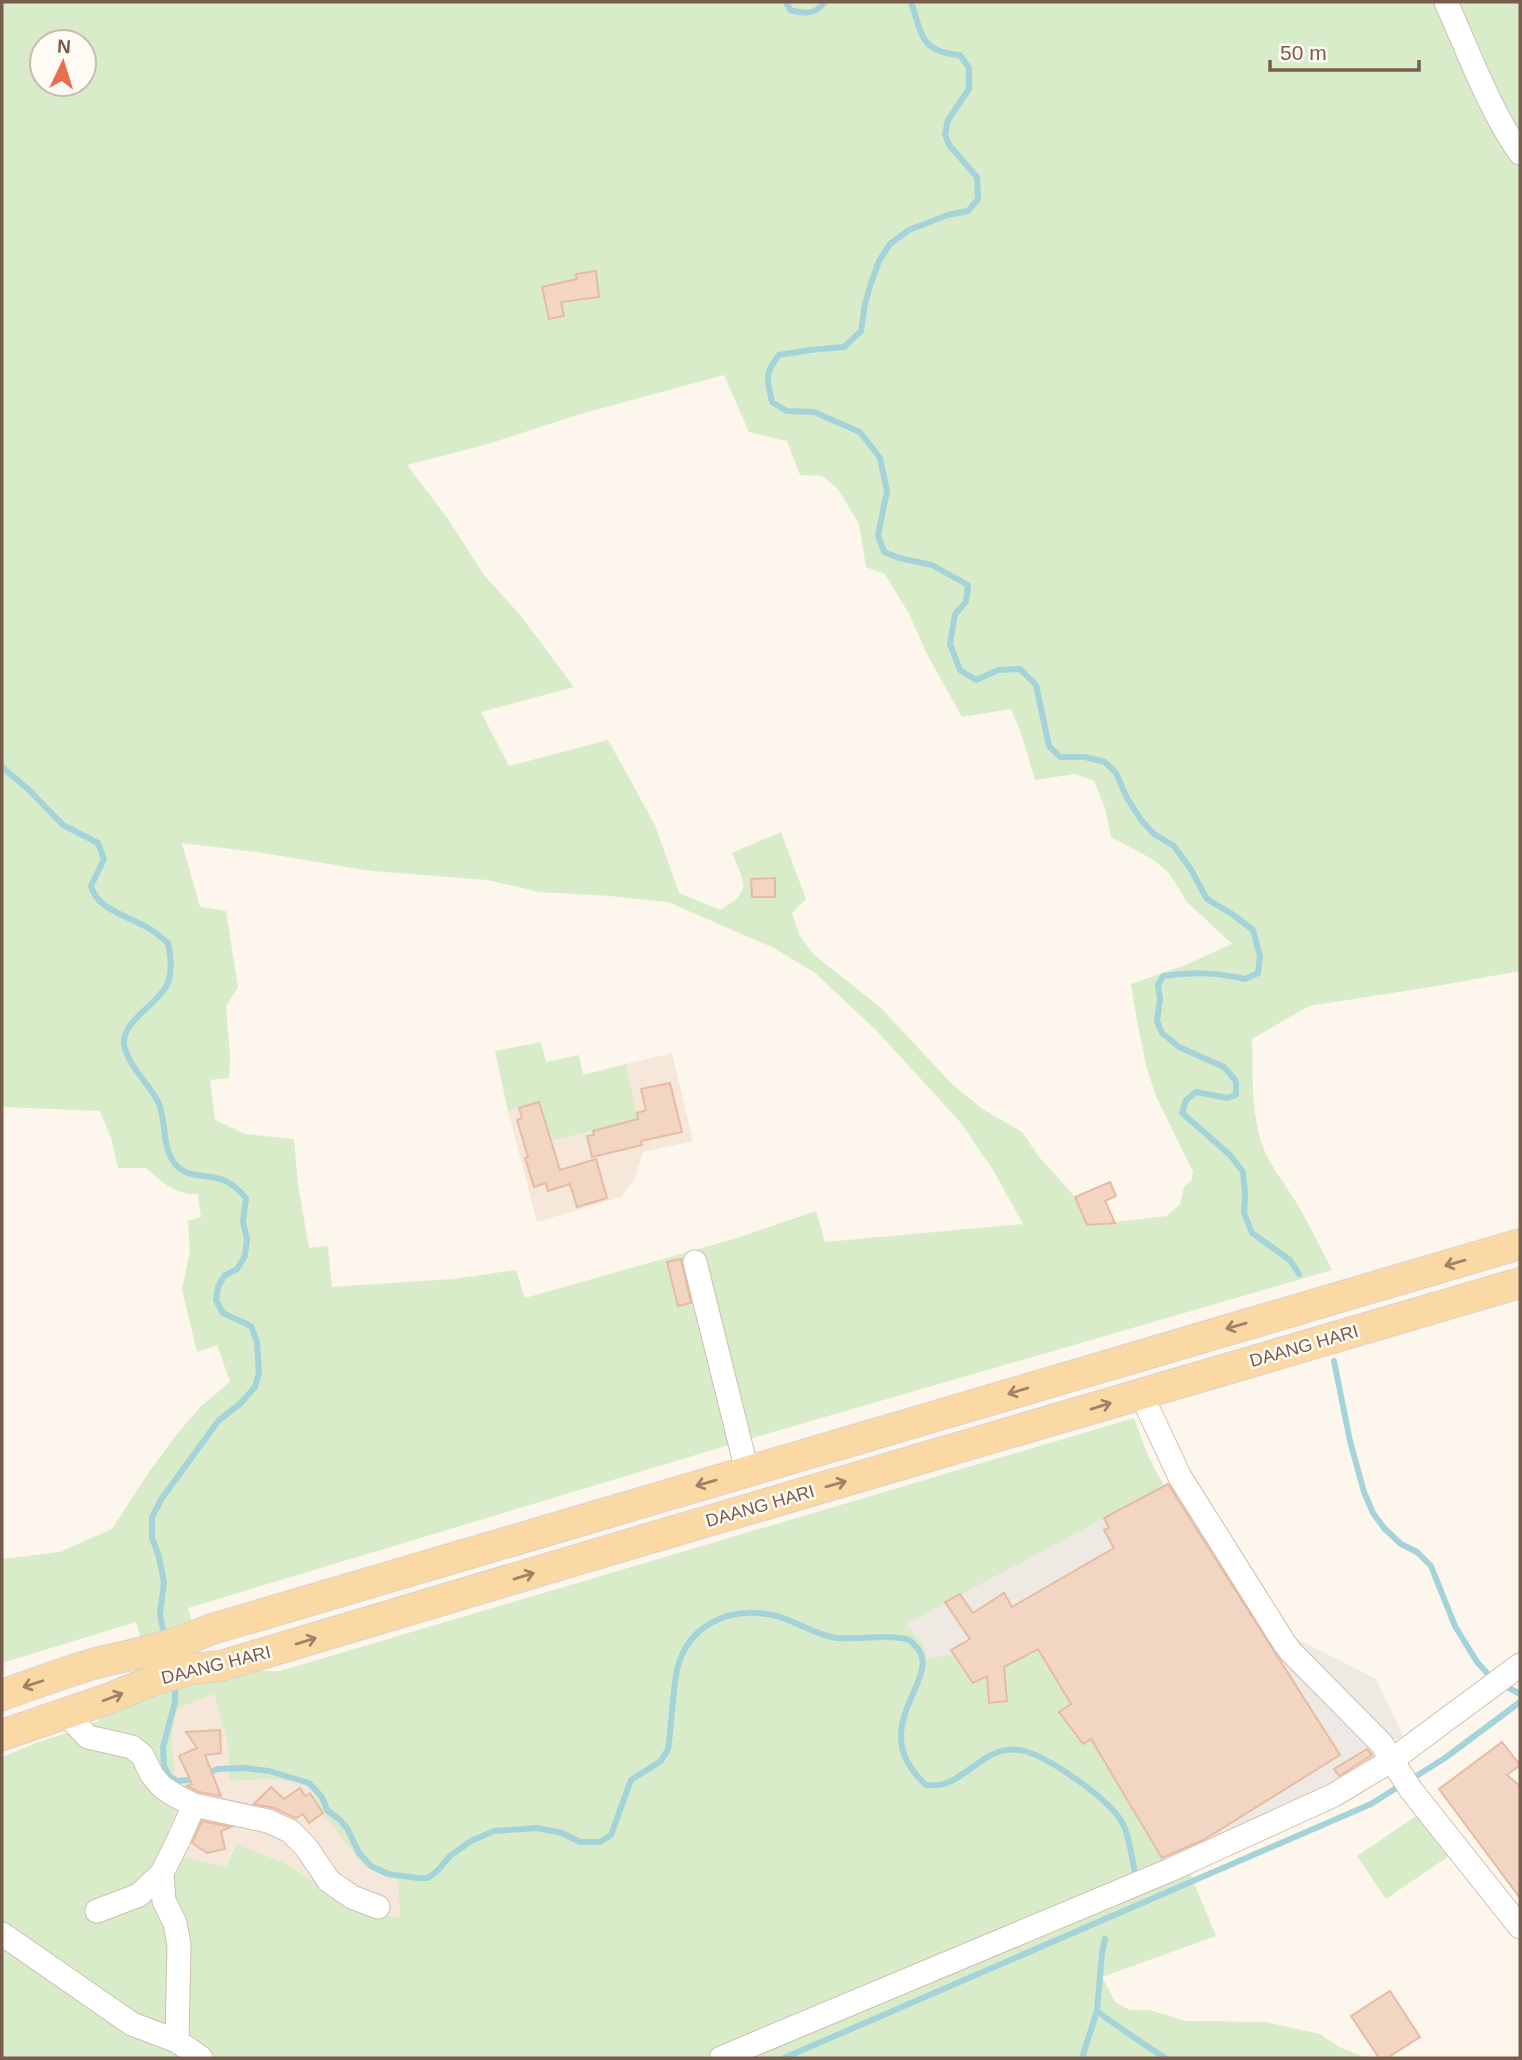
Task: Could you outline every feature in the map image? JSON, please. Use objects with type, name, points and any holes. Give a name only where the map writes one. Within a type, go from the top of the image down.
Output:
[{"type":"main road","name":"DAANG HARI","points":[[2,1735],[108,1699],[150,1667],[188,1655],[209,1630],[1520,1244]]},
{"type":"main road","name":"DAANG HARI","points":[[188,1655],[221,1666],[1520,1283]]},
{"type":"main road","points":[[778,1462],[789,1497]]},
{"type":"main road","name":"DAANG HARI","points":[[2,1695],[98,1663],[150,1667]]},
{"type":"street","points":[[1446,2],[1490,102],[1520,153]]},
{"type":"street","points":[[695,1262],[747,1471]]},
{"type":"street","points":[[1142,1394],[1180,1477],[1285,1644],[1381,1743],[1401,1774],[1520,1927]]},
{"type":"street","points":[[721,2058],[1183,1864],[1334,1795],[1401,1774],[1520,1664]]},
{"type":"street","points":[[65,1713],[88,1737],[132,1746],[142,1755],[162,1787],[194,1805],[268,1821],[290,1831],[306,1847],[330,1881],[352,1897],[378,1907]]},
{"type":"street","points":[[97,1911],[139,1895],[162,1873],[194,1805]]},
{"type":"street","points":[[162,1873],[164,1901],[175,1923],[179,1944],[177,2041]]},
{"type":"street","points":[[2,1934],[132,2024],[177,2041],[201,2058]]},
{"type":"shaded area","points":[[672,1053],[693,1141],[643,1152],[636,1176],[621,1197],[537,1222],[508,1111],[539,1102],[637,1113],[626,1064]]},
{"type":"shaded area","points":[[1186,1474],[1295,1638],[1376,1679],[1404,1737],[1373,1745],[1380,1757],[1348,1779],[1166,1865],[973,1683],[927,1659],[905,1623]]},
{"type":"shaded area","points":[[214,1694],[228,1745],[229,1781],[273,1779],[297,1782],[312,1790],[324,1815],[381,1875],[398,1880],[400,1917],[377,1915],[235,1844],[226,1867],[164,1852],[177,1808],[161,1795],[175,1771],[172,1741],[178,1707]]},
{"type":"green space","points":[[2,2],[1520,2],[1520,971],[1309,1006],[1252,1039],[1254,1104],[1261,1141],[1332,1270],[739,1442],[188,1608],[192,1623],[141,1639],[136,1622],[2,1663],[2,1559],[60,1552],[112,1529],[177,1434],[201,1406],[230,1382],[217,1345],[197,1352],[182,1289],[190,1251],[188,1221],[201,1217],[198,1194],[176,1190],[146,1168],[118,1168],[111,1138],[100,1111],[2,1107]],"holes":[[[724,375],[749,432],[787,441],[800,475],[822,476],[838,489],[859,524],[866,567],[885,574],[908,612],[927,654],[962,717],[1011,709],[1035,780],[1075,774],[1094,781],[1105,808],[1111,837],[1154,860],[1169,873],[1187,902],[1232,944],[1185,965],[1131,984],[1146,1065],[1156,1096],[1193,1172],[1191,1181],[1184,1187],[1180,1204],[1167,1216],[1087,1225],[1075,1197],[1040,1158],[1022,1132],[981,1108],[952,1084],[880,1007],[814,955],[799,934],[792,913],[806,899],[781,832],[732,853],[744,886],[737,899],[720,910],[679,893],[655,825],[608,740],[509,766],[481,712],[574,687],[521,616],[484,575],[448,519],[407,465]],[[182,843],[372,871],[487,880],[539,892],[668,902],[774,948],[815,973],[876,1030],[961,1123],[993,1170],[1023,1224],[825,1242],[816,1211],[737,1238],[525,1298],[516,1270],[454,1279],[332,1287],[328,1246],[309,1248],[298,1185],[294,1139],[245,1134],[215,1120],[210,1080],[229,1078],[226,1006],[238,987],[226,911],[200,907]]]},
{"type":"green space","points":[[541,1042],[546,1062],[579,1055],[583,1075],[626,1064],[638,1119],[550,1141],[539,1102],[508,1111],[495,1051]]},
{"type":"green space","points":[[1134,1418],[1148,1456],[1164,1486],[906,1624],[924,1646],[927,1659],[953,1654],[973,1683],[1038,1649],[1166,1865],[706,2058],[2,2058],[2,1757],[91,1725],[134,1698],[222,1671],[280,1671]],"holes":[[[214,1694],[228,1745],[229,1781],[273,1779],[297,1782],[312,1790],[324,1815],[364,1866],[398,1880],[400,1917],[377,1915],[282,1862],[236,1844],[226,1867],[164,1852],[177,1808],[161,1795],[175,1771],[172,1741],[178,1708]]]},
{"type":"green space","points":[[1419,1814],[1449,1856],[1386,1899],[1357,1856]]},
{"type":"green space","points":[[1188,1868],[1216,1936],[1102,1977],[1115,2002],[1130,2010],[1150,2010],[1185,2021],[1266,2022],[1320,2034],[1339,2047],[1367,2058],[744,2058]]},
{"type":"building","points":[[596,271],[599,297],[561,302],[564,316],[549,319],[542,287],[577,279],[576,274]]},
{"type":"building","points":[[775,878],[775,897],[752,897],[751,879]]},
{"type":"building","points":[[670,1083],[682,1132],[641,1141],[642,1145],[592,1157],[587,1136],[594,1135],[593,1131],[638,1119],[637,1113],[646,1110],[641,1089]]},
{"type":"building","points":[[539,1102],[560,1170],[596,1159],[607,1198],[577,1207],[570,1184],[548,1191],[546,1183],[534,1187],[517,1120],[522,1118],[519,1108]]},
{"type":"building","points":[[1110,1182],[1116,1196],[1105,1201],[1115,1223],[1087,1225],[1075,1197]]},
{"type":"building","points":[[681,1259],[691,1303],[678,1306],[667,1262]]},
{"type":"building","points":[[1168,1484],[1340,1755],[1205,1839],[1162,1858],[1091,1739],[1083,1744],[1059,1712],[1071,1704],[1038,1649],[1004,1667],[1007,1701],[989,1703],[987,1676],[973,1683],[951,1650],[970,1639],[945,1602],[960,1594],[973,1613],[1004,1593],[1012,1607],[1114,1548],[1104,1530],[1109,1528],[1104,1518]]},
{"type":"building","points":[[220,1730],[221,1753],[205,1755],[221,1796],[199,1792],[187,1786],[192,1784],[179,1756],[197,1748],[186,1732]]},
{"type":"building","points":[[1502,1742],[1520,1765],[1507,1775],[1520,1786],[1520,1898],[1439,1789]]},
{"type":"building","points":[[1367,1749],[1372,1755],[1339,1776],[1334,1769]]},
{"type":"building","points":[[271,1787],[284,1799],[300,1788],[305,1796],[310,1793],[323,1813],[309,1823],[303,1814],[296,1818],[274,1808],[254,1804]]},
{"type":"building","points":[[202,1821],[231,1827],[221,1831],[225,1849],[207,1853],[192,1843]]},
{"type":"building","points":[[1390,1991],[1420,2037],[1387,2058],[1379,2058],[1351,2016]]},
{"type":"waterway","points":[[786,2],[790,10],[805,13],[817,9],[825,2]]},
{"type":"waterway","points":[[911,2],[921,32],[930,45],[937,50],[960,55],[969,68],[969,89],[948,120],[945,134],[949,145],[977,177],[978,199],[968,211],[948,215],[909,230],[890,244],[879,261],[871,283],[861,331],[844,347],[779,355],[768,377],[772,402],[787,411],[814,412],[860,432],[880,458],[887,491],[878,535],[884,552],[932,565],[968,585],[966,602],[955,614],[950,644],[960,670],[976,680],[998,670],[1020,669],[1036,685],[1049,746],[1060,757],[1085,757],[1105,762],[1116,773],[1141,820],[1154,834],[1174,846],[1207,899],[1253,930],[1260,956],[1258,973],[1245,979],[1204,973],[1163,976],[1158,985],[1160,999],[1157,1021],[1162,1033],[1179,1047],[1224,1067],[1236,1081],[1236,1095],[1227,1098],[1196,1092],[1186,1100],[1182,1113],[1230,1155],[1243,1172],[1244,1213],[1252,1233],[1290,1260],[1299,1274]]},
{"type":"waterway","points":[[2,767],[63,825],[98,843],[104,859],[91,886],[100,901],[153,931],[168,943],[171,964],[167,985],[132,1023],[124,1040],[125,1049],[159,1104],[166,1144],[176,1165],[185,1172],[227,1182],[246,1198],[243,1222],[247,1239],[245,1256],[237,1269],[224,1276],[218,1287],[216,1300],[223,1313],[251,1326],[257,1342],[259,1373],[255,1387],[240,1404],[219,1420],[162,1498],[152,1517],[152,1538],[164,1582],[160,1615],[165,1639]]},
{"type":"waterway","points":[[1334,1361],[1350,1441],[1364,1492],[1373,1513],[1401,1544],[1417,1552],[1431,1566],[1455,1626],[1487,1673]]},
{"type":"waterway","points":[[175,1684],[175,1702],[163,1747],[164,1765],[169,1776],[177,1781],[189,1780],[218,1769],[244,1768],[269,1771],[309,1783],[322,1797],[327,1810],[347,1828],[359,1853],[371,1866],[388,1874],[428,1878],[450,1856],[471,1841],[494,1831],[537,1828],[562,1833],[580,1842],[600,1842],[611,1835],[631,1780],[661,1761],[668,1749],[675,1680],[682,1655],[689,1642],[710,1624],[737,1614],[767,1614],[837,1638],[905,1639],[918,1649],[923,1661],[921,1675],[902,1725],[902,1744],[909,1764],[926,1785],[950,1782],[1001,1751],[1018,1750],[1036,1755],[1079,1781],[1116,1814],[1128,1837],[1136,1876]]},
{"type":"waterway","points":[[1509,1688],[1520,1694]]},
{"type":"waterway","points":[[1410,1780],[1445,1758],[1520,1702]]},
{"type":"waterway","points":[[784,2058],[1371,1804],[1401,1785]]},
{"type":"waterway","points":[[1082,2058],[1097,2011],[1105,1939]]},
{"type":"waterway","points":[[1097,2011],[1165,2058]]}]
